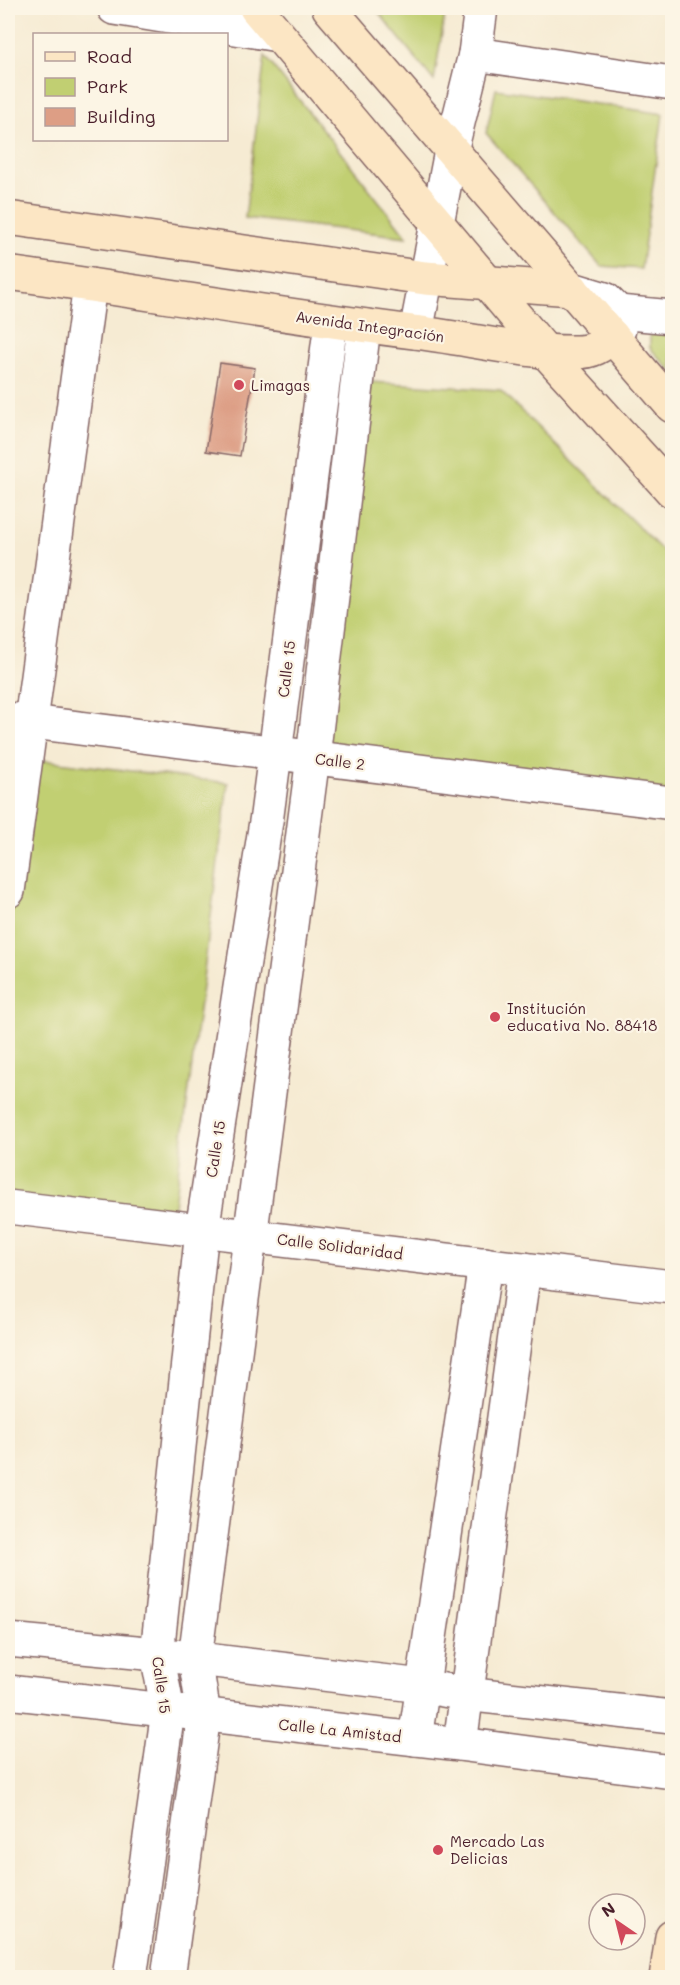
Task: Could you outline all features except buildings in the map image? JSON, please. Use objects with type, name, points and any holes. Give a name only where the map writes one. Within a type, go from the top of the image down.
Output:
[{"type":"main road","points":[[256,8],[545,351],[672,491]]},
{"type":"main road","points":[[329,8],[572,289],[615,324],[672,406]]},
{"type":"main road","points":[[8,218],[425,278],[572,289]]},
{"type":"main road","name":"Avenida Integración","points":[[8,273],[331,322],[545,351],[594,350],[603,346],[615,324]]},
{"type":"main road","points":[[666,1977],[672,1937]]},
{"type":"street","points":[[114,8],[278,35]]},
{"type":"street","points":[[416,332],[451,151],[475,54],[481,8]]},
{"type":"street","points":[[475,54],[672,83]]},
{"type":"street","points":[[8,891],[19,720],[90,285]]},
{"type":"street","points":[[615,324],[672,317]]},
{"type":"street","name":"Calle 15","points":[[130,1977],[168,1711],[157,1654],[202,1230],[275,753],[331,322]]},
{"type":"street","points":[[168,1977],[204,1715],[195,1658],[313,757],[364,326]]},
{"type":"street","name":"Calle 2","points":[[19,720],[672,803]]},
{"type":"street","name":"Calle Solidaridad","points":[[8,1207],[672,1287]]},
{"type":"street","points":[[415,1739],[485,1264]]},
{"type":"street","points":[[460,1744],[524,1269]]},
{"type":"street","points":[[8,1640],[195,1658],[422,1686],[465,1694],[672,1717]]},
{"type":"street","name":"Calle La Amistad","points":[[8,1692],[460,1744],[672,1772]]},
{"type":"green space","points":[[375,8],[446,8],[434,81]]},
{"type":"green space","points":[[265,56],[407,237],[245,218]]},
{"type":"green space","points":[[496,89],[663,114],[641,269],[601,266],[486,133]]},
{"type":"green space","points":[[663,325],[672,326],[672,372],[650,348],[650,333]]},
{"type":"green space","points":[[370,382],[500,390],[672,560],[672,796],[324,754]]},
{"type":"green space","points":[[26,758],[228,783],[172,1221],[8,1201],[8,889]]},
{"type":"place","name":"Limagas","points":[[239,385]]},
{"type":"place","name":"Institución educativa No. 88418","points":[[495,1017]]},
{"type":"place","name":"Mercado Las Delicias","points":[[438,1850]]}]
